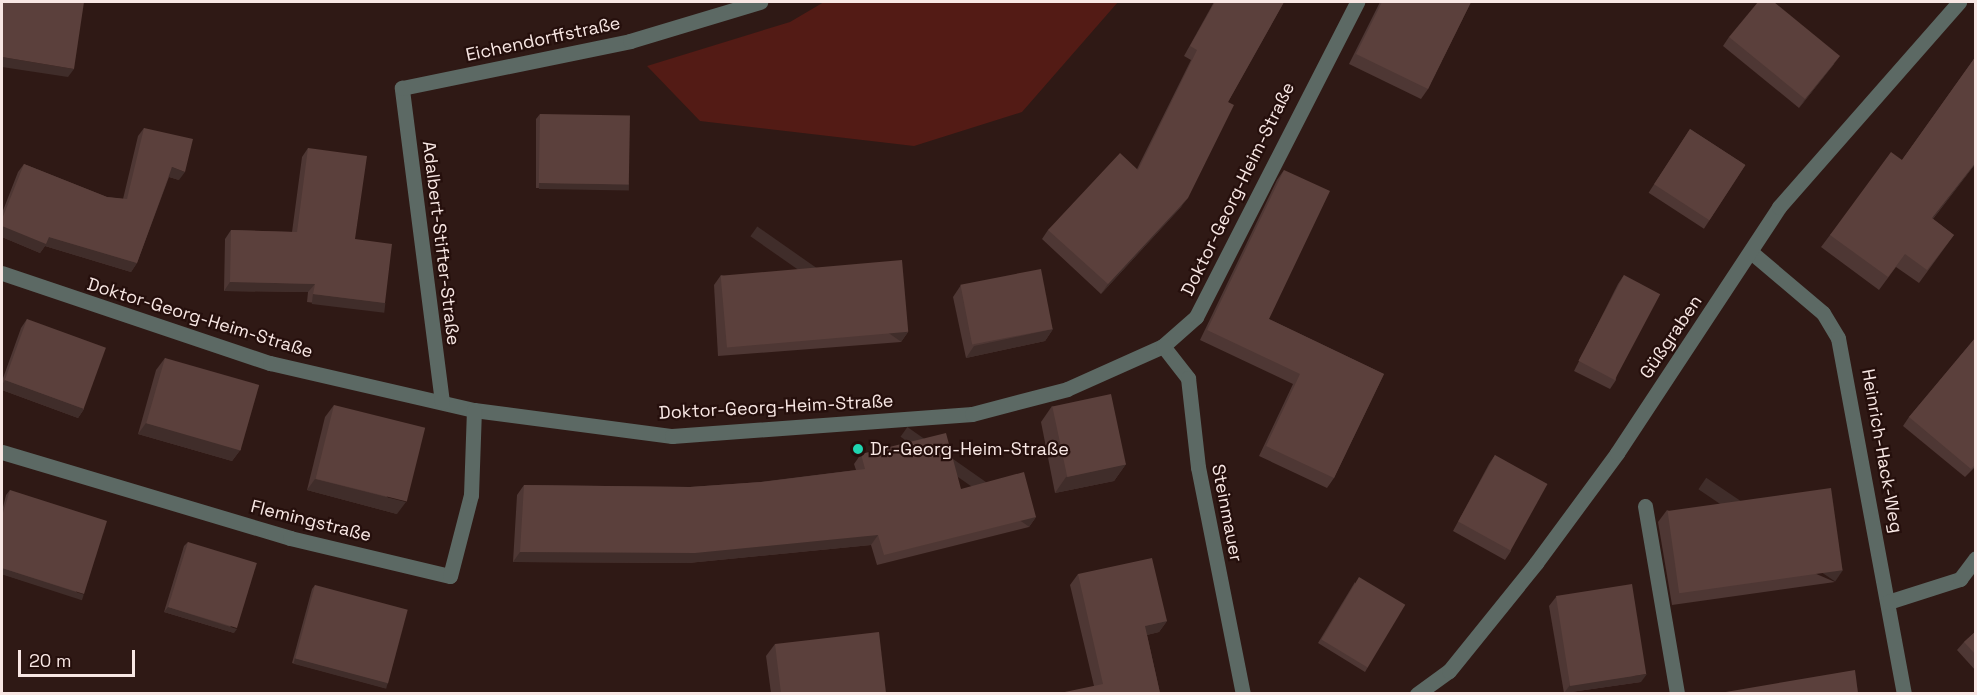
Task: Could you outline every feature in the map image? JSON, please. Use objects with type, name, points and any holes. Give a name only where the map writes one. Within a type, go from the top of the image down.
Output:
[{"type":"street","name":"Eichendorffstraße","points":[[402,88],[630,41],[760,2]]},
{"type":"street","name":"Doktor-Georg-Heim-Straße","points":[[2,273],[270,363],[474,410],[672,436],[820,429],[972,414],[1067,389],[1163,346],[1196,317],[1357,2]]},
{"type":"street","name":"Güßgraben","points":[[1417,693],[1449,670],[1536,562],[1617,453],[1779,207],[1959,2]]},
{"type":"street","name":"Adalbert-Stifter-Straße","points":[[402,88],[442,402]]},
{"type":"street","name":"Heinrich-Hack-Weg","points":[[1751,252],[1823,313],[1838,338],[1904,693]]},
{"type":"street","name":"Steinmauer","points":[[1163,346],[1188,378],[1198,467],[1243,693]]},
{"type":"street","name":"Flemingstraße","points":[[2,452],[290,538],[450,576],[471,495],[474,410]]},
{"type":"street","points":[[1645,506],[1677,693]]},
{"type":"street","points":[[1888,602],[1960,579],[1976,558]]},
{"type":"shaded area","points":[[824,2],[1118,2],[1022,112],[914,146],[700,121],[647,66],[790,22]]},
{"type":"building","points":[[2,2],[84,2],[74,69],[2,57]]},
{"type":"building","points":[[1215,2],[1284,2],[1228,102],[1234,105],[1188,198],[1108,284],[1048,230],[1120,153],[1138,170],[1197,50],[1190,46]]},
{"type":"building","points":[[1382,2],[1471,2],[1428,89],[1356,54]]},
{"type":"building","points":[[1758,2],[1774,2],[1840,56],[1805,99],[1729,37]]},
{"type":"building","points":[[1976,56],[1976,162],[1932,218],[1954,235],[1927,270],[1905,254],[1888,277],[1830,235],[1891,152],[1902,160]]},
{"type":"building","points":[[540,114],[630,116],[629,185],[539,183]]},
{"type":"building","points":[[144,128],[193,139],[185,172],[172,167],[137,263],[49,237],[46,244],[2,226],[2,219],[24,164],[107,197],[127,199]]},
{"type":"building","points":[[1690,129],[1745,165],[1709,220],[1654,184]]},
{"type":"building","points":[[308,148],[367,156],[355,239],[392,244],[385,303],[313,294],[315,284],[230,282],[231,230],[297,232]]},
{"type":"building","points":[[1284,170],[1330,191],[1269,319],[1384,374],[1334,478],[1266,446],[1300,374],[1207,330]]},
{"type":"building","points":[[902,260],[908,332],[727,348],[721,276]]},
{"type":"building","points":[[1041,269],[1053,329],[972,345],[961,285]]},
{"type":"building","points":[[1624,275],[1660,294],[1615,380],[1578,361]]},
{"type":"building","points":[[27,319],[106,348],[84,409],[5,380]]},
{"type":"building","points":[[1976,337],[1976,464],[1971,469],[1909,417]]},
{"type":"building","points":[[165,358],[259,385],[240,450],[146,423]]},
{"type":"building","points":[[1111,394],[1126,464],[1067,477],[1052,406]]},
{"type":"building","points":[[334,405],[425,428],[407,501],[316,479]]},
{"type":"building","points":[[946,433],[961,489],[1024,472],[1036,517],[884,555],[878,535],[695,553],[520,552],[524,485],[690,487],[761,482],[865,469],[861,454]]},
{"type":"building","points":[[1495,455],[1547,484],[1511,551],[1458,521]]},
{"type":"building","points":[[1831,488],[1843,570],[1679,593],[1668,511]]},
{"type":"building","points":[[10,490],[107,521],[84,594],[2,568],[2,516]]},
{"type":"building","points":[[188,542],[257,563],[237,628],[168,607]]},
{"type":"building","points":[[1152,558],[1167,621],[1145,626],[1160,693],[1060,693],[1103,684],[1078,574]]},
{"type":"building","points":[[1359,577],[1405,605],[1368,667],[1321,640]]},
{"type":"building","points":[[1632,584],[1646,674],[1570,686],[1556,596]]},
{"type":"building","points":[[315,585],[408,610],[388,683],[295,658]]},
{"type":"building","points":[[1976,631],[1976,655],[1964,642]]},
{"type":"building","points":[[879,632],[886,693],[781,693],[775,644]]},
{"type":"building","points":[[1855,670],[1858,693],[1720,693]]},
{"type":"place","name":"Dr.-Georg-Heim-Straße","points":[[858,449]]}]
